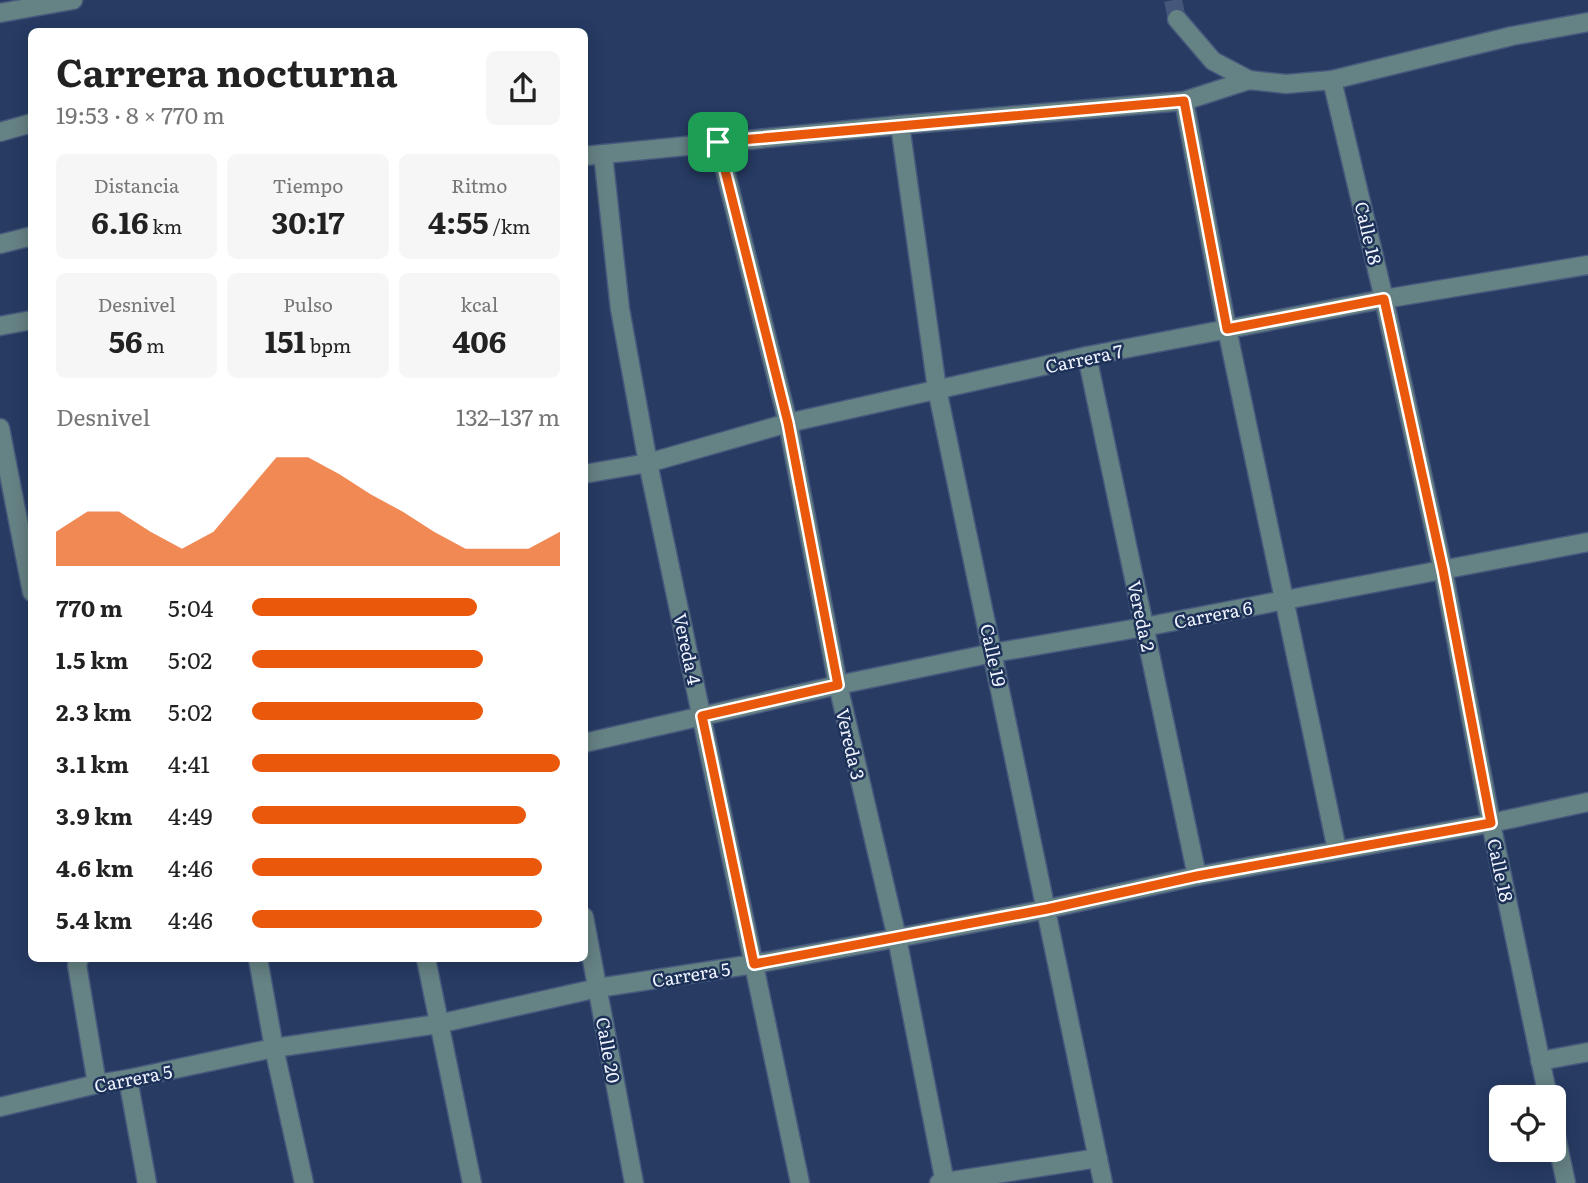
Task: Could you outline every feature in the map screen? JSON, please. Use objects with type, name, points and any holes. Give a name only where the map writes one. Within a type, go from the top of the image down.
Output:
[{"type":"street","points":[[0,13],[73,0]]},
{"type":"street","points":[[1177,19],[1213,61],[1249,80],[1286,84],[1332,80],[1512,36],[1588,22]]},
{"type":"street","points":[[588,156],[1184,101],[1249,80]]},
{"type":"street","name":"Calle 18","points":[[1332,80],[1384,299],[1443,570],[1491,823],[1545,1085]]},
{"type":"street","points":[[1184,101],[1227,329],[1337,850]]},
{"type":"street","points":[[0,132],[28,124]]},
{"type":"street","name":"Calle 19","points":[[900,125],[937,389],[1103,1183]]},
{"type":"street","name":"Vereda 3","points":[[718,142],[788,423],[838,685],[897,938],[943,1183]]},
{"type":"street","name":"Vereda 4","points":[[603,154],[620,309],[648,463],[800,1183]]},
{"type":"street","points":[[0,244],[28,237]]},
{"type":"street","name":"Carrera 7","points":[[588,473],[648,463],[788,423],[1087,356],[1384,299],[1588,265]]},
{"type":"street","points":[[0,326],[28,321]]},
{"type":"street","name":"Vereda 2","points":[[1087,356],[1197,876]]},
{"type":"street","points":[[0,428],[28,572]]},
{"type":"street","name":"Carrera 6","points":[[588,742],[993,653],[1144,627],[1588,542]]},
{"type":"street","name":"Carrera 5","points":[[0,1107],[274,1048],[439,1024],[598,988],[897,938],[1197,876],[1588,803]]},
{"type":"street","name":"Calle 20","points":[[588,937],[634,1183]]},
{"type":"street","points":[[78,962],[97,1084]]},
{"type":"street","points":[[259,962],[274,1048],[304,1183]]},
{"type":"street","points":[[427,962],[472,1183]]},
{"type":"street","points":[[1540,1061],[1588,1052]]},
{"type":"street","points":[[128,1080],[147,1183]]},
{"type":"street","points":[[943,1183],[1098,1158]]},
{"type":"street","points":[[1562,1162],[1566,1183]]},
{"type":"tunnel","points":[[1173,0],[1177,19]]},
{"type":"route","points":[[1184,101],[1227,329],[1384,299],[1443,570],[1491,823],[1197,876],[1047,909],[754,964],[702,716],[838,685],[788,423],[718,142],[1184,101]]}]
